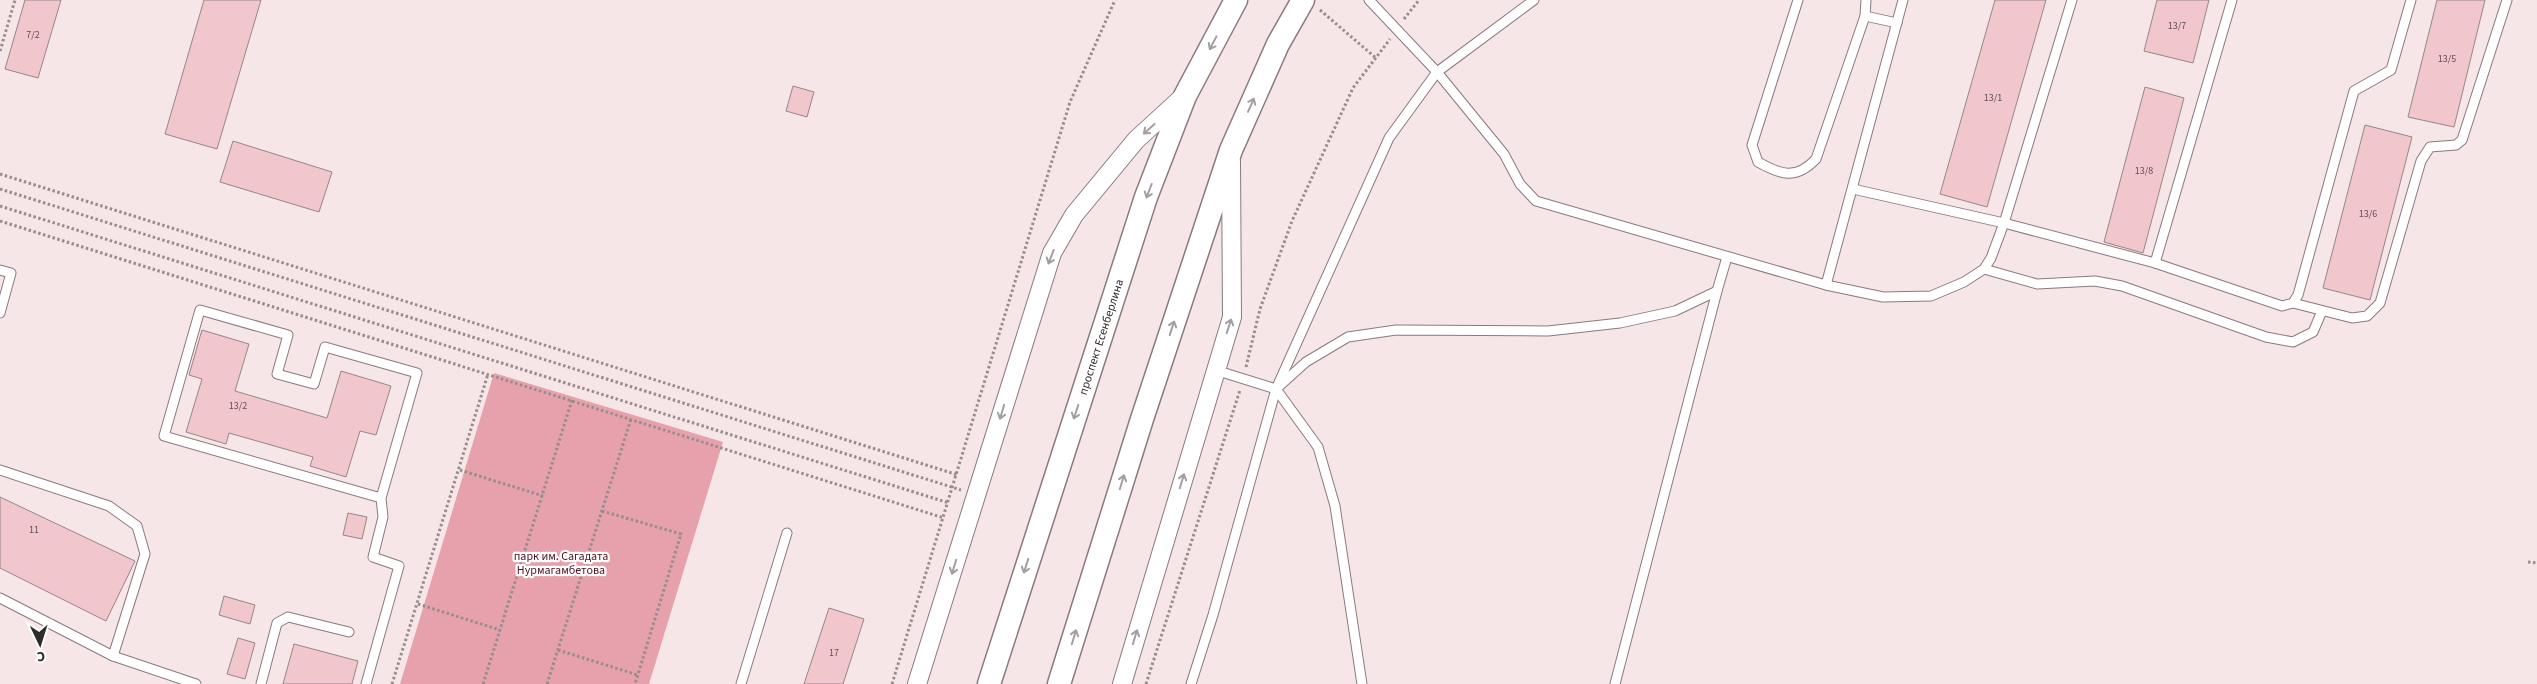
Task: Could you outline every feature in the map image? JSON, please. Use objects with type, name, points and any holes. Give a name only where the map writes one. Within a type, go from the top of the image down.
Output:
[{"type":"street","name":"проспект Есенберлина","points":[[989,684],[1146,197],[1185,96],[1236,0]]},
{"type":"street","points":[[1059,684],[1142,419],[1231,150],[1278,44],[1309,3]]},
{"type":"street","points":[[917,684],[1052,253],[1074,215],[1136,140],[1185,96]]},
{"type":"street","points":[[1122,684],[1232,317],[1231,150]]},
{"type":"lane","points":[[1370,0],[1438,72],[1504,154],[1520,184],[1536,201],[1826,285],[1883,296],[1931,296],[1964,282],[1984,270],[2004,223],[2072,0]]},
{"type":"lane","points":[[1191,684],[1213,615],[1276,389],[1389,138],[1438,72],[1534,0]]},
{"type":"lane","points":[[1798,0],[1752,146],[1758,162],[1778,174],[1805,170],[1816,159],[1865,16],[1866,0]]},
{"type":"lane","points":[[1826,285],[1903,0]]},
{"type":"lane","points":[[2155,263],[2232,0]]},
{"type":"lane","points":[[2293,303],[2298,295],[2354,91],[2391,70],[2411,0]]},
{"type":"lane","points":[[1853,189],[2004,223],[2155,263],[2282,306],[2293,303],[2352,318],[2367,316],[2380,303],[2421,161],[2430,147],[2456,145],[2462,140],[2507,0]]},
{"type":"lane","points":[[1865,16],[1897,23]]},
{"type":"lane","points":[[1615,684],[1717,290],[1728,257]]},
{"type":"lane","points":[[0,270],[11,273],[0,313]]},
{"type":"lane","points":[[1984,270],[2037,284],[2095,281],[2122,286],[2266,337],[2293,342],[2313,332],[2322,311]]},
{"type":"lane","points":[[1276,389],[1306,362],[1348,337],[1396,330],[1548,331],[1620,323],[1675,310],[1717,290]]},
{"type":"lane","points":[[366,684],[399,566],[372,557],[383,517],[381,498],[417,373],[325,347],[314,384],[277,374],[288,335],[200,310],[164,436],[381,498]]},
{"type":"lane","points":[[1215,370],[1276,389],[1318,447],[1336,506],[1362,684]]},
{"type":"lane","points":[[0,470],[109,506],[137,526],[145,554],[113,656]]},
{"type":"lane","points":[[741,684],[787,532]]},
{"type":"lane","points":[[0,598],[113,656],[196,684]]},
{"type":"lane","points":[[261,684],[277,623],[288,617],[349,632]]},
{"type":"path","points":[[0,51],[15,0]]},
{"type":"path","points":[[892,684],[958,475],[987,368],[1070,102],[1115,0]]},
{"type":"path","points":[[1146,684],[1244,379],[1260,309],[1292,221],[1353,88],[1419,0]]},
{"type":"path","points":[[1309,3],[1376,58]]},
{"type":"path","points":[[0,174],[958,475]]},
{"type":"path","points":[[0,189],[953,489],[977,494]]},
{"type":"path","points":[[0,206],[948,503]]},
{"type":"path","points":[[0,221],[944,518]]},
{"type":"path","points":[[392,684],[460,470],[488,374]]},
{"type":"path","points":[[484,684],[572,400]]},
{"type":"path","points":[[547,684],[631,419]]},
{"type":"path","points":[[460,470],[543,496]]},
{"type":"path","points":[[602,511],[681,534],[635,684]]},
{"type":"path","points":[[2528,562],[2537,563]]},
{"type":"path","points":[[418,604],[500,630]]},
{"type":"path","points":[[558,650],[638,674]]},
{"type":"green space","name":"парк им. Сагадата Нурмагамбетова","points":[[494,373],[723,442],[649,684],[400,684]]},
{"type":"building","points":[[25,0],[61,0],[38,78],[5,69]]},
{"type":"building","points":[[204,0],[261,0],[217,149],[165,134]]},
{"type":"building","points":[[1995,0],[2046,0],[1987,207],[1940,194]]},
{"type":"building","points":[[2157,0],[2209,0],[2193,63],[2144,51]]},
{"type":"building","points":[[2437,0],[2485,0],[2454,127],[2408,117]]},
{"type":"building","points":[[793,86],[814,92],[807,117],[786,111]]},
{"type":"building","points":[[2145,87],[2184,98],[2143,253],[2104,242]]},
{"type":"building","points":[[2365,125],[2412,137],[2370,300],[2323,288]]},
{"type":"building","points":[[233,141],[332,172],[319,212],[220,182]]},
{"type":"building","points":[[202,330],[249,344],[235,391],[327,418],[341,371],[391,386],[376,435],[360,431],[346,477],[310,466],[313,457],[229,433],[226,444],[186,432],[202,379],[189,375]]},
{"type":"building","points":[[0,497],[135,561],[106,621],[0,568]]},
{"type":"building","points":[[348,513],[367,517],[362,539],[343,535]]},
{"type":"building","points":[[224,596],[255,605],[250,624],[219,615]]},
{"type":"building","points":[[829,608],[864,619],[843,684],[804,684]]},
{"type":"building","points":[[238,638],[255,643],[245,679],[227,674]]},
{"type":"building","points":[[294,644],[358,661],[352,684],[283,684]]}]
